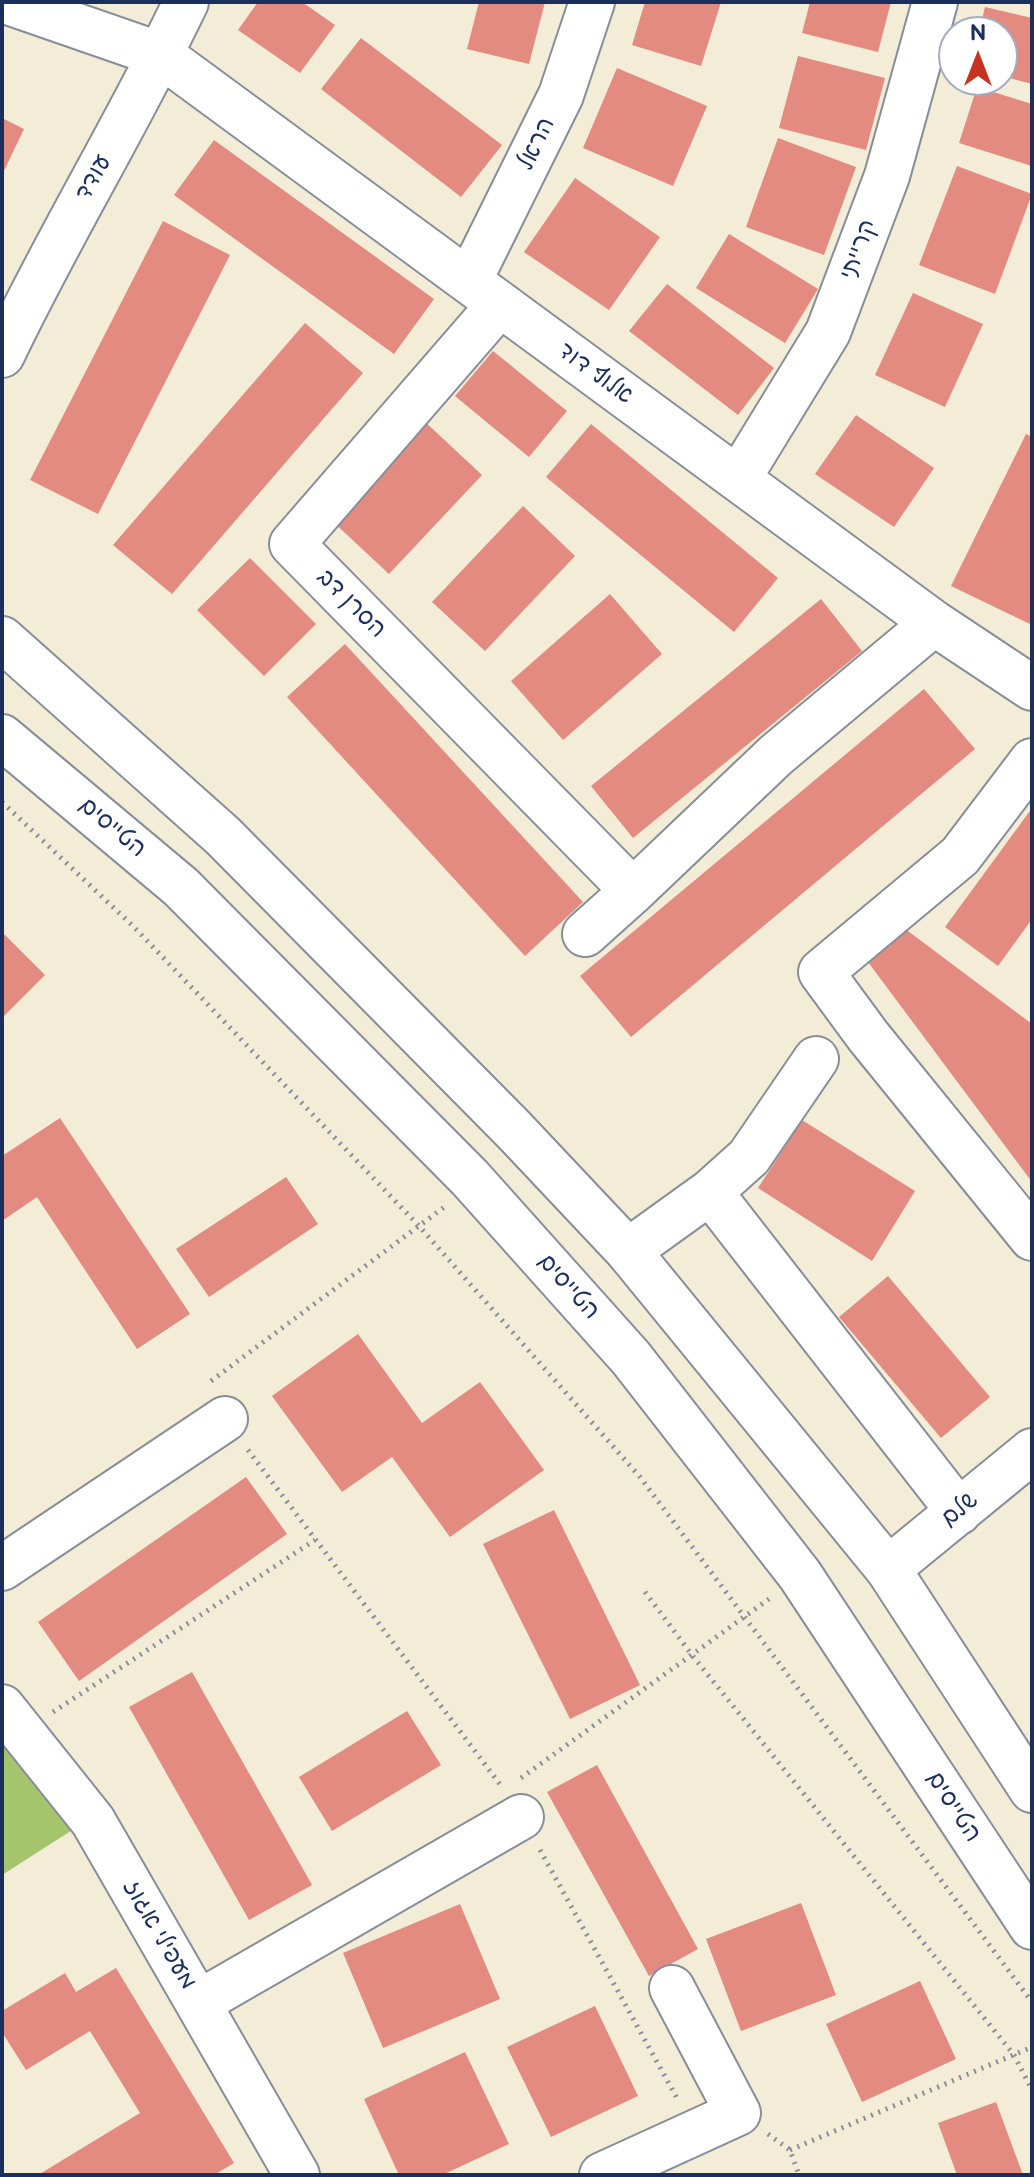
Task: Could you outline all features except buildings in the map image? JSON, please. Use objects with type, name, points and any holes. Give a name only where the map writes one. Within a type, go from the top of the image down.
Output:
[{"type":"street","name":"אלוף דוד","points":[[8,2],[161,55],[934,623],[1032,688]]},
{"type":"street","name":"עודד","points":[[2,355],[32,292],[161,55],[186,2]]},
{"type":"street","name":"הראל","points":[[485,292],[561,95],[592,2]]},
{"type":"street","name":"קרייתי","points":[[738,479],[828,332],[887,176],[935,2]]},
{"type":"street","name":"הסרן דב","points":[[485,292],[292,544],[633,891]]},
{"type":"street","points":[[585,934],[776,755],[934,623]]},
{"type":"street","points":[[2,639],[223,836],[514,1130],[628,1251],[888,1569],[1032,1790]]},
{"type":"street","name":"הטייסים","points":[[2,737],[181,887],[475,1183],[631,1358],[800,1575],[1032,1927]]},
{"type":"street","points":[[1032,761],[960,856],[821,972],[868,1036],[1032,1238]]},
{"type":"street","points":[[628,1251],[710,1192],[749,1157],[816,1059]]},
{"type":"street","points":[[710,1192],[959,1512]]},
{"type":"street","points":[[2,1568],[225,1419]]},
{"type":"street","name":"שלם","points":[[888,1569],[1032,1451]]},
{"type":"street","name":"מעפילי אגוז","points":[[12,1720],[93,1821],[297,2175]]},
{"type":"street","points":[[198,2003],[513,1804]]},
{"type":"street","points":[[602,2175],[738,2113],[672,1988]]},
{"type":"path","points":[[2,802],[133,926],[419,1226],[640,1477],[1032,2002]]},
{"type":"path","points":[[475,1183],[204,1387],[513,1804],[696,2133]]},
{"type":"path","points":[[12,1720],[315,1540]]},
{"type":"path","points":[[513,1804],[692,1655],[800,1575]]},
{"type":"path","points":[[645,1592],[692,1655],[1014,2055],[1032,2090]]},
{"type":"path","points":[[790,2150],[1032,2047]]},
{"type":"path","points":[[738,2113],[790,2150],[799,2175]]},
{"type":"green space","points":[[2,1739],[77,1827],[2,1875]]}]
